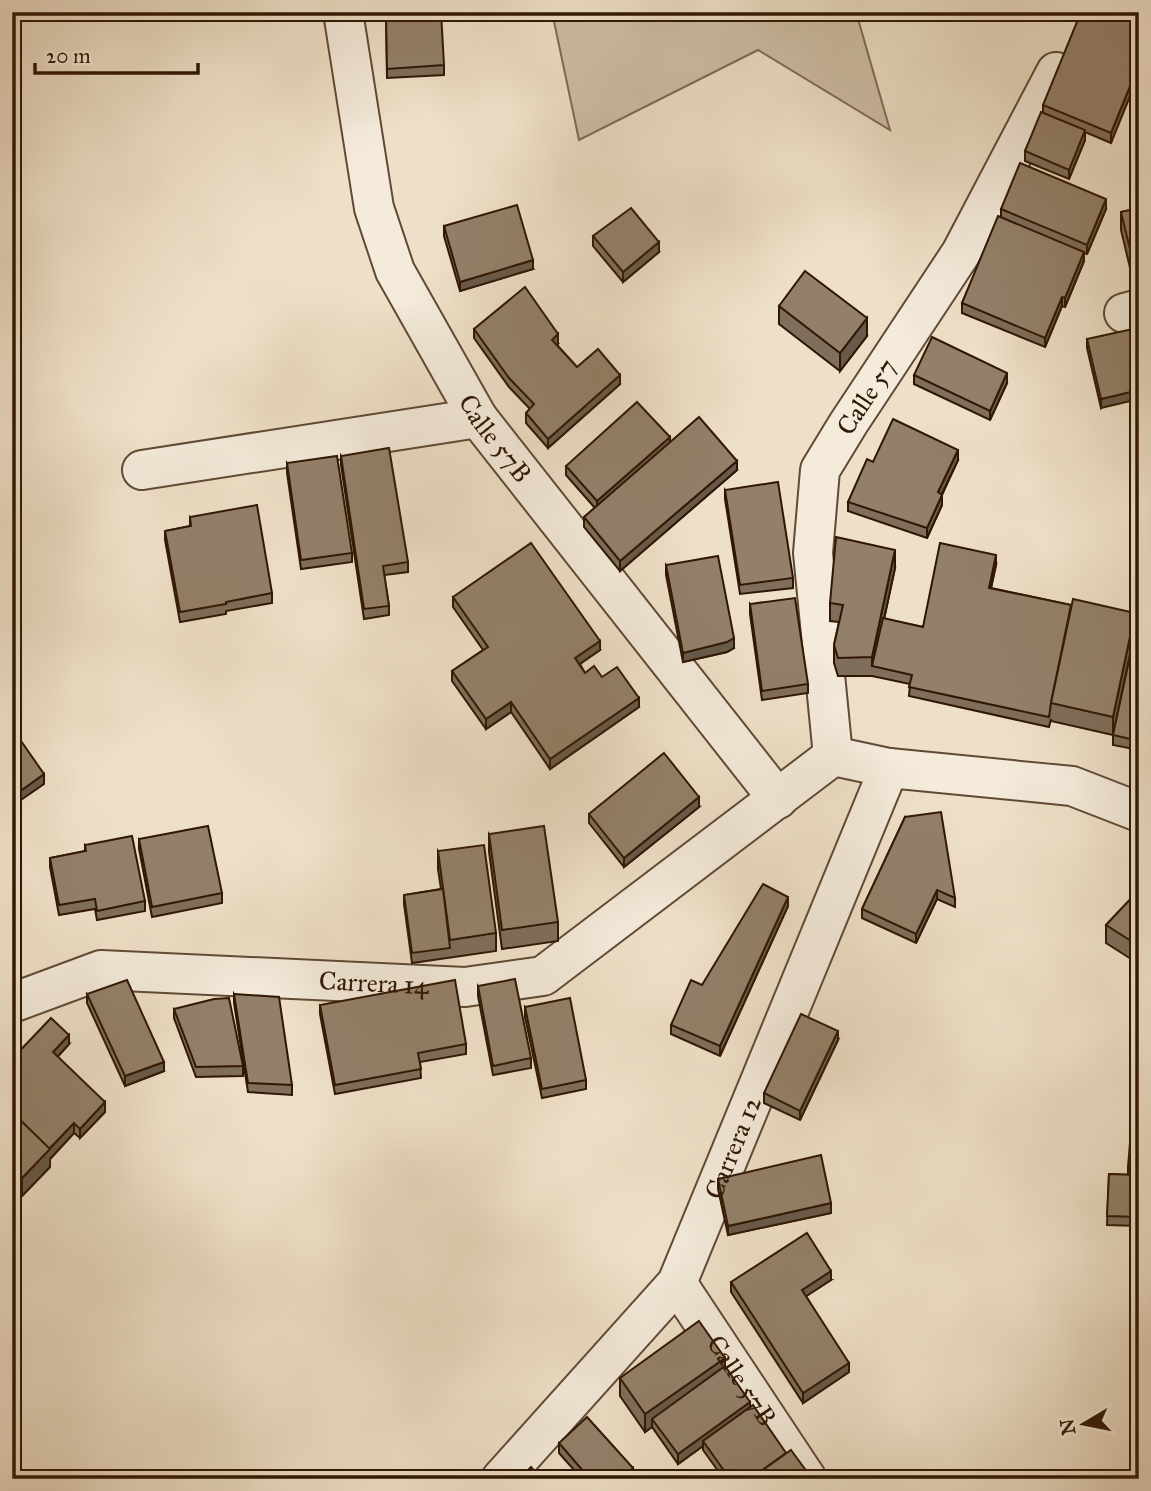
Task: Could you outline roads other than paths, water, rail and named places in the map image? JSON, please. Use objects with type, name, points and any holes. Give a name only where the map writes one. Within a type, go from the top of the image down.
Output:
[{"type":"street","name":"Calle 57B","points":[[343,12],[374,208],[395,271],[478,418],[778,799]]},
{"type":"street","name":"Calle 57","points":[[833,757],[813,553],[820,470],[961,253],[1056,72]]},
{"type":"street","points":[[142,470],[478,418]]},
{"type":"street","points":[[833,757],[889,768],[1072,786],[1139,812]]},
{"type":"street","name":"Carrera 14","points":[[12,1003],[102,970],[464,987],[543,976],[833,757]]},
{"type":"street","name":"Carrera 12","points":[[501,1479],[677,1283],[889,768]]},
{"type":"street","name":"Calle 57B","points":[[677,1283],[807,1479]]}]
